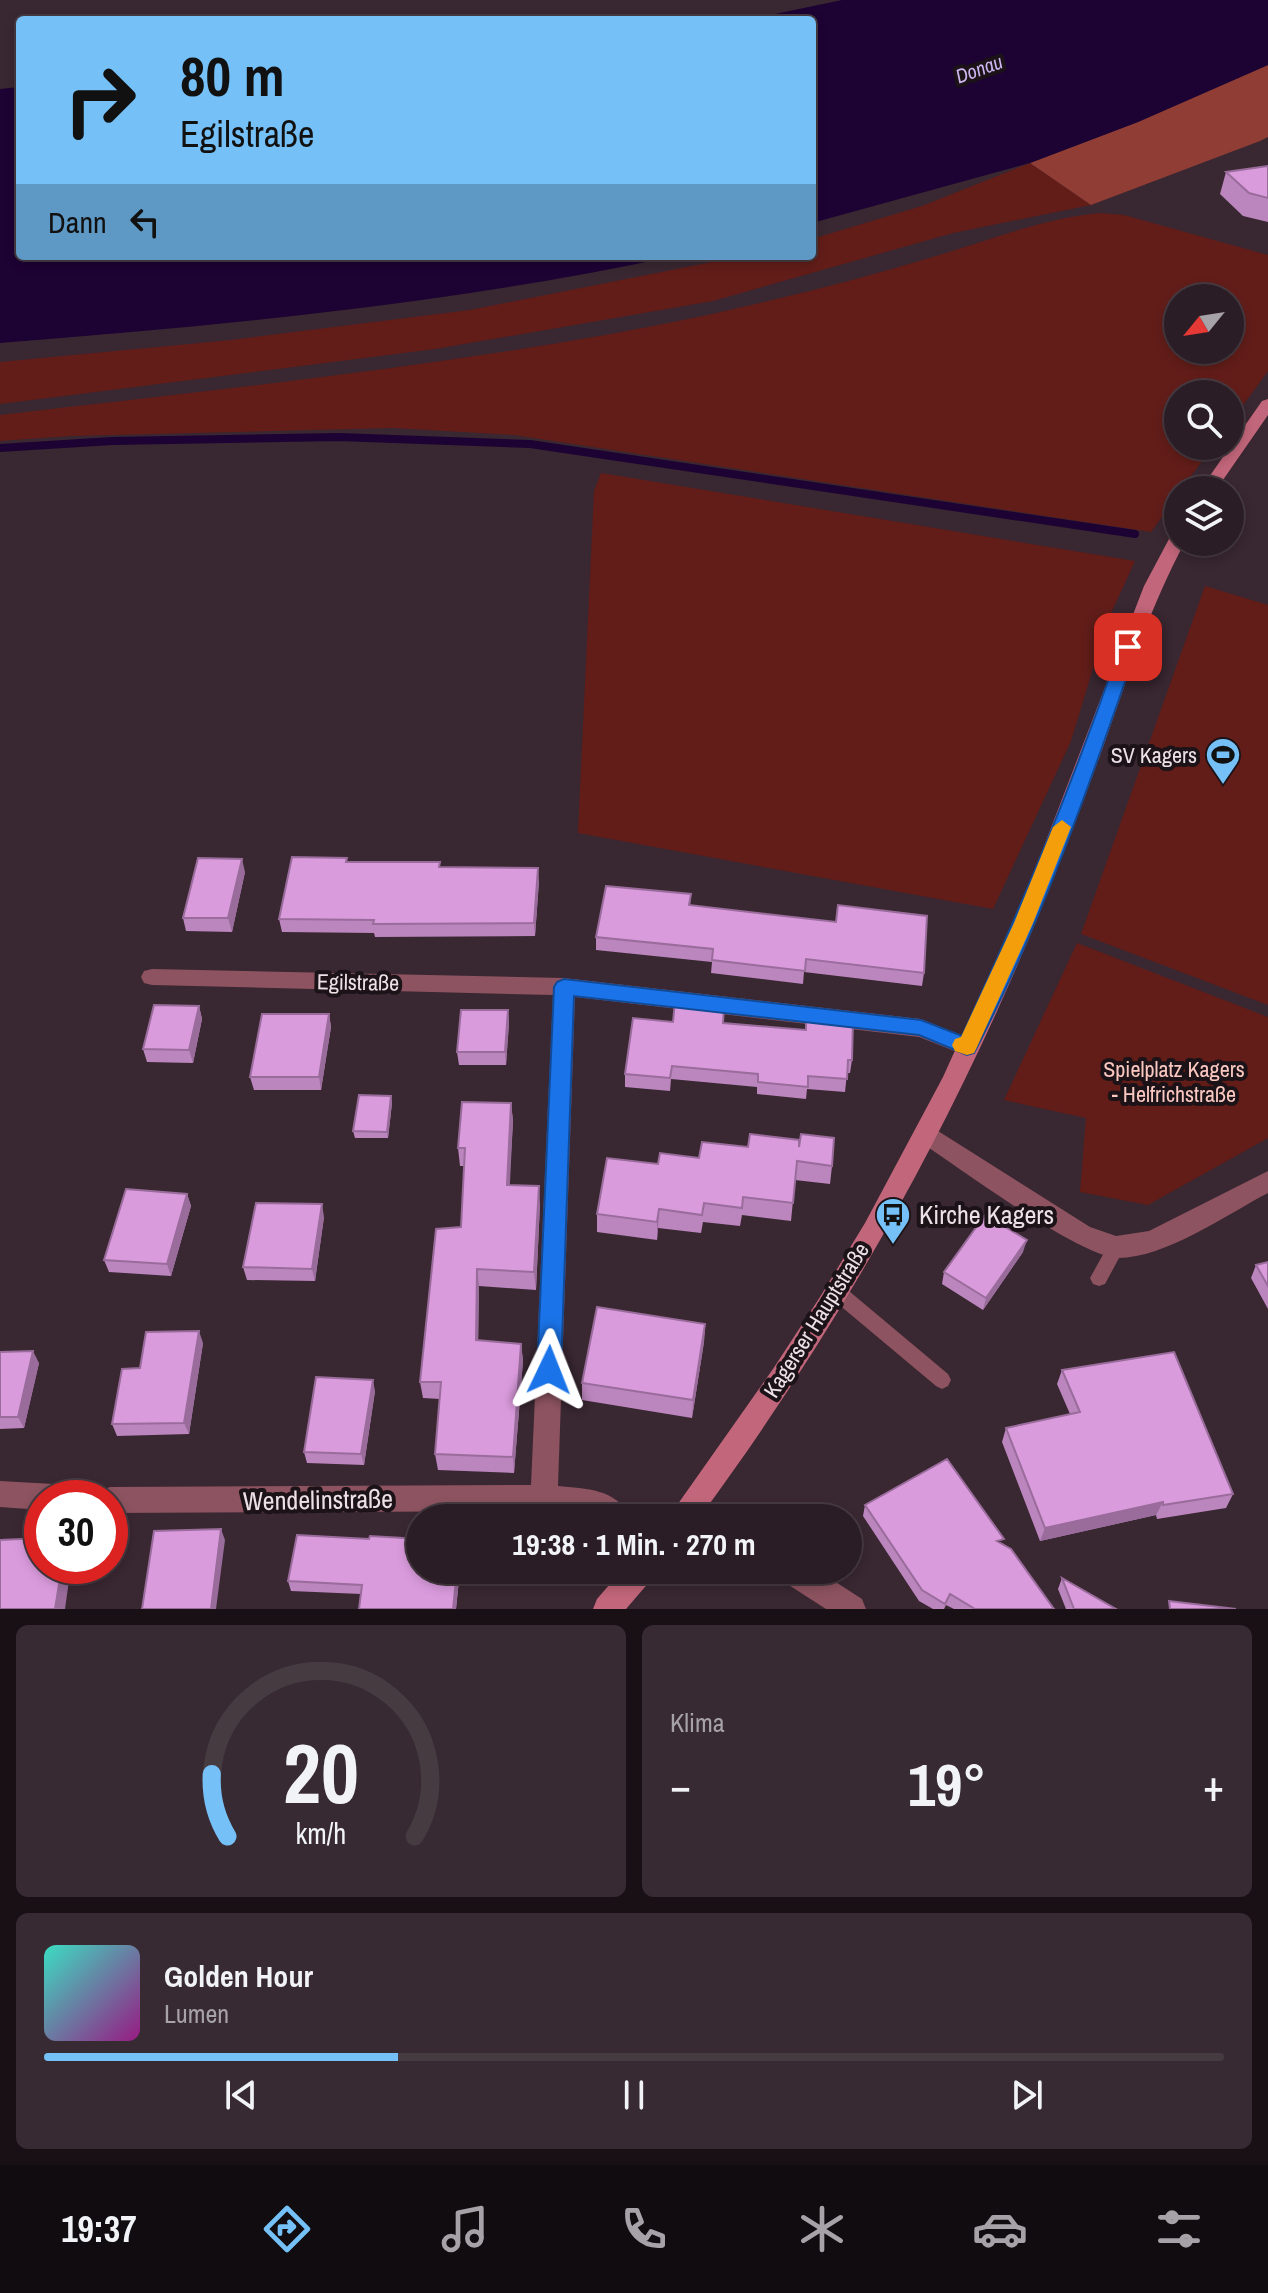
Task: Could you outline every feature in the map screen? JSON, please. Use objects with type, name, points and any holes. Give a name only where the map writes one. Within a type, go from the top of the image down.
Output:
[{"type":"street","points":[[1218,476],[1268,404]]},
{"type":"street","name":"Kagerser Hauptstraße","points":[[700,1504],[837,1292],[927,1134],[1024,923],[1098,736],[1139,618],[1170,556]]},
{"type":"street","name":"Egilstraße","points":[[152,977],[564,987],[921,1028],[967,1047]]},
{"type":"street","points":[[544,1498],[564,987]]},
{"type":"street","points":[[927,1134],[1082,1235],[1116,1247],[1153,1241],[1268,1181]]},
{"type":"street","points":[[0,1494],[24,1495]]},
{"type":"street","name":"Wendelinstraße","points":[[128,1500],[544,1498],[599,1504]]},
{"type":"street","points":[[607,1609],[629,1584]]},
{"type":"street","points":[[813,1584],[852,1609]]},
{"type":"lane","points":[[1099,1278],[1116,1247]]},
{"type":"lane","points":[[837,1292],[942,1380]]},
{"type":"green space","points":[[1030,163],[1091,205],[953,233],[713,301],[435,349],[0,404],[0,362],[231,340],[470,310],[722,260],[816,260],[816,238],[922,206]]},
{"type":"green space","points":[[1100,213],[1124,215],[1268,255],[1268,371],[1244,404],[1244,380],[1164,380],[1164,460],[1203,460],[1191,476],[1164,476],[1164,514],[1151,532],[514,435],[393,428],[70,436],[0,441],[0,415],[355,373],[620,332],[822,288],[1038,225]]},
{"type":"green space","points":[[601,473],[1135,561],[1107,622],[1071,741],[993,909],[578,833],[594,491]]},
{"type":"green space","name":"SV Kagers","points":[[1205,586],[1268,605],[1268,1005],[1081,934]]},
{"type":"green space","name":"Spielplatz Kagers - Helfrichstraße","points":[[1077,943],[1268,1017],[1268,1138],[1148,1205],[1080,1192],[1086,1118],[1004,1100]]},
{"type":"shaded area","points":[[1268,65],[1268,137],[1260,141],[1091,205],[1030,163],[1138,122]]},
{"type":"water","name":"Donau","points":[[842,0],[1268,0],[1268,65],[1138,122],[1030,163],[816,222],[816,16],[766,16]]},
{"type":"water","points":[[16,87],[16,260],[654,260],[507,287],[338,311],[0,343],[0,89]]},
{"type":"building","points":[[1268,166],[1268,198],[1249,193],[1226,172]]},
{"type":"building","points":[[292,857],[347,858],[346,862],[440,862],[439,867],[538,868],[534,923],[373,924],[374,920],[279,919]]},
{"type":"building","points":[[198,858],[242,859],[228,918],[183,918]]},
{"type":"building","points":[[606,886],[691,894],[689,905],[836,922],[838,905],[927,916],[924,973],[806,959],[805,971],[712,960],[713,949],[596,937]]},
{"type":"building","points":[[675,1002],[724,1006],[723,1023],[806,1030],[806,1014],[853,1019],[852,1060],[848,1060],[847,1079],[808,1076],[808,1087],[758,1082],[758,1074],[672,1066],[670,1078],[625,1074],[633,1018],[673,1022]]},
{"type":"building","points":[[154,1005],[199,1006],[189,1050],[143,1049]]},
{"type":"building","points":[[461,1010],[508,1010],[505,1052],[457,1052]]},
{"type":"building","points":[[262,1014],[329,1014],[319,1077],[250,1077]]},
{"type":"building","points":[[359,1095],[391,1096],[387,1132],[353,1131]]},
{"type":"building","points":[[462,1102],[511,1103],[507,1185],[539,1186],[534,1272],[477,1269],[476,1340],[521,1344],[513,1457],[435,1454],[441,1382],[420,1382],[436,1229],[461,1227],[465,1148],[458,1148]]},
{"type":"building","points":[[750,1134],[799,1140],[799,1147],[801,1134],[834,1138],[832,1166],[797,1161],[793,1203],[743,1197],[742,1208],[704,1203],[702,1215],[659,1209],[657,1222],[597,1214],[607,1158],[658,1164],[660,1153],[699,1158],[702,1142],[748,1147]]},
{"type":"building","points":[[126,1189],[187,1194],[167,1264],[104,1260]]},
{"type":"building","points":[[256,1203],[322,1204],[312,1269],[243,1267]]},
{"type":"building","points":[[985,1215],[1027,1240],[986,1298],[944,1272]]},
{"type":"building","points":[[1268,1262],[1268,1286],[1256,1265]]},
{"type":"building","points":[[597,1307],[705,1324],[693,1400],[582,1383]]},
{"type":"building","points":[[199,1331],[184,1423],[112,1424],[122,1369],[140,1368],[146,1332]]},
{"type":"building","points":[[33,1351],[18,1417],[0,1417],[0,1352]]},
{"type":"building","points":[[1174,1352],[1233,1494],[1163,1505],[1163,1502],[1045,1528],[1006,1428],[1080,1412],[1062,1370]]},
{"type":"building","points":[[316,1377],[373,1380],[361,1454],[304,1452]]},
{"type":"building","points":[[947,1459],[1004,1539],[997,1541],[1011,1549],[1054,1609],[975,1609],[950,1594],[945,1604],[922,1590],[865,1505]]},
{"type":"building","points":[[221,1529],[211,1609],[142,1609],[154,1531]]},
{"type":"building","points":[[297,1535],[369,1539],[370,1536],[406,1538],[406,1584],[456,1584],[453,1609],[359,1609],[362,1585],[288,1581]]},
{"type":"building","points":[[24,1539],[24,1584],[59,1584],[55,1609],[0,1609],[0,1540]]},
{"type":"building","points":[[1062,1578],[1116,1609],[1074,1609]]},
{"type":"building","points":[[1169,1601],[1236,1609],[1170,1609]]},
{"type":"waterway","points":[[0,448],[112,441],[339,437],[530,444],[1135,534]]},
{"type":"slow traffic","points":[[962,1045],[967,1047],[1024,923],[1062,827]]},
{"type":"place","name":"SV Kagers","points":[[1223,786]]},
{"type":"place","name":"Kirche Kagers","points":[[893,1246]]},
{"type":"route","points":[[549,1370],[564,987],[921,1028],[967,1047],[1024,923],[1098,736],[1128,647]]}]
